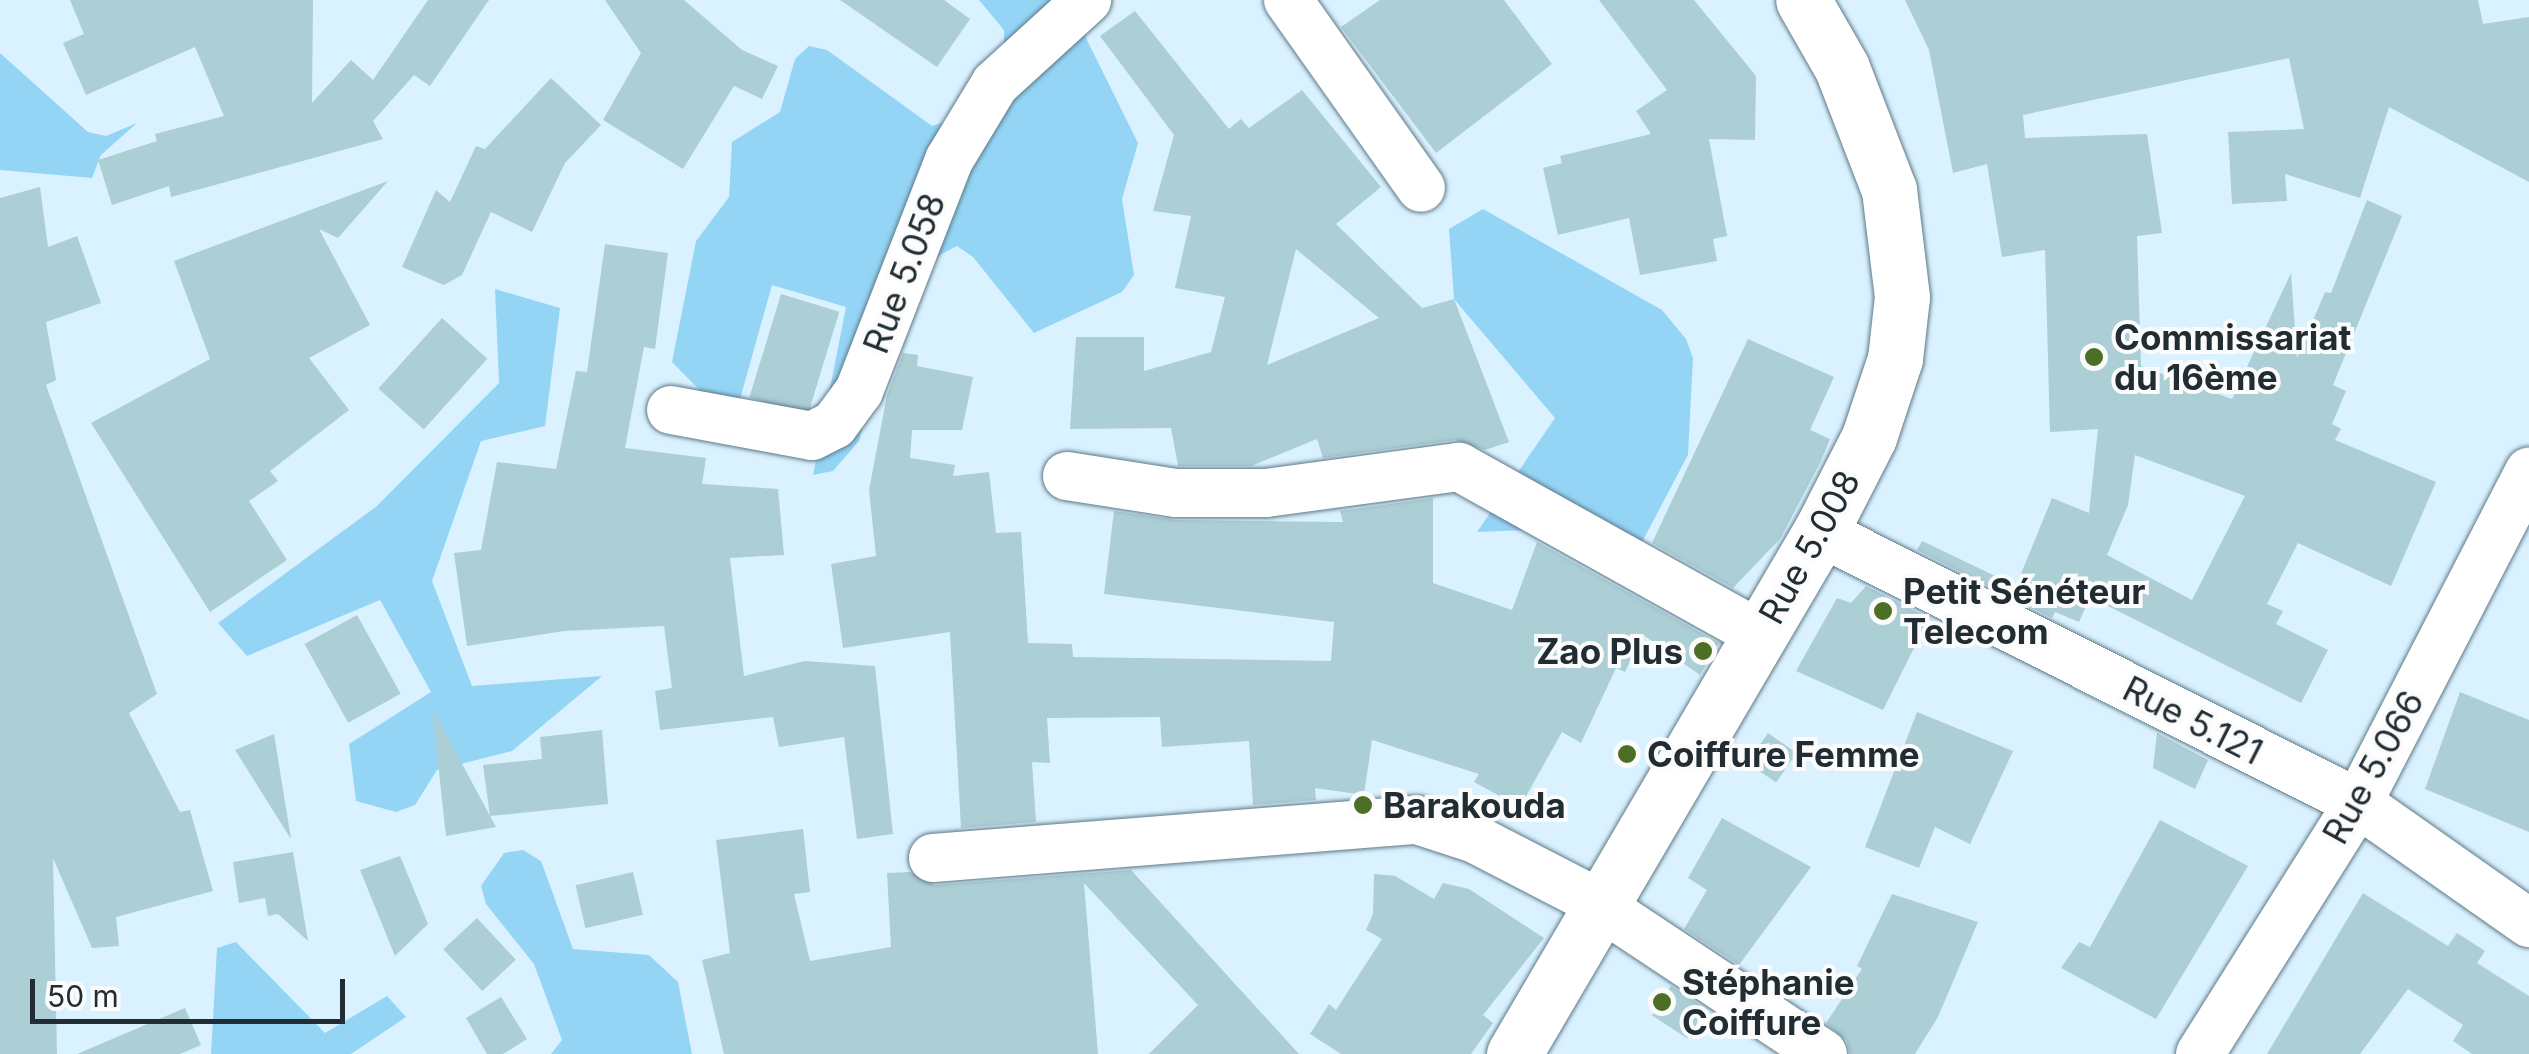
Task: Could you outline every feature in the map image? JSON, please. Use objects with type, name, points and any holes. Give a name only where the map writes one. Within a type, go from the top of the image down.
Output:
[{"type":"main road","name":"Rue 5.008","points":[[1551,1054],[1613,913],[1869,437],[1895,359],[1902,297],[1899,244],[1872,136],[1803,0]]},
{"type":"main road","name":"Rue 5.008","points":[[1514,1054],[1613,913],[1842,542],[1922,361],[1929,291],[1924,236],[1896,118],[1841,0]]},
{"type":"street","name":"Rue 5.058","points":[[672,410],[812,436],[834,426],[858,391],[949,160],[995,84],[1087,0]]},
{"type":"street","points":[[1288,0],[1422,188]]},
{"type":"street","points":[[1067,476],[1176,494],[1266,493],[1459,466],[1761,635]]},
{"type":"street","name":"Rue 5.066","points":[[2200,1054],[2358,802],[2529,471]]},
{"type":"street","name":"Rue 5.121","points":[[1842,542],[2358,802],[2529,923]]},
{"type":"street","points":[[932,858],[1417,820],[1474,839],[1613,913],[1823,1054]]},
{"type":"shaded area","points":[[979,0],[1107,0],[1087,18],[1086,38],[1138,143],[1122,199],[1134,275],[1122,292],[1034,333],[973,257],[957,246],[940,255],[895,302],[859,441],[833,471],[813,475],[846,307],[772,285],[733,424],[672,362],[696,241],[729,197],[732,142],[780,112],[795,59],[809,46],[827,50],[932,126],[968,115],[1004,69],[1004,30]]},
{"type":"shaded area","points":[[0,53],[88,132],[106,136],[137,123],[101,155],[92,178],[0,170]]},
{"type":"shaded area","points":[[1483,209],[1662,310],[1686,339],[1693,358],[1688,455],[1632,561],[1571,528],[1477,532],[1555,418],[1454,299],[1449,229]]},
{"type":"shaded area","points":[[495,289],[560,308],[545,426],[481,441],[432,581],[472,686],[602,676],[512,751],[437,770],[415,805],[396,812],[356,801],[349,744],[431,692],[380,600],[247,656],[218,623],[377,506],[499,383]]},
{"type":"shaded area","points":[[523,850],[541,861],[573,949],[649,955],[678,982],[692,1054],[551,1054],[562,1040],[534,964],[486,904],[481,886],[504,853]]},
{"type":"shaded area","points":[[236,942],[325,1033],[387,996],[406,1017],[351,1054],[211,1054],[217,948]]},
{"type":"building","points":[[70,0],[313,0],[312,103],[351,60],[373,80],[428,0],[489,0],[430,86],[414,75],[373,121],[383,139],[171,197],[169,186],[112,205],[98,160],[157,141],[155,134],[224,116],[195,47],[86,95],[63,43],[84,34]]},
{"type":"building","points":[[605,0],[684,0],[742,50],[778,66],[762,99],[734,86],[683,169],[603,120],[641,53]]},
{"type":"building","points":[[840,0],[944,0],[970,19],[937,67]]},
{"type":"building","points":[[1380,0],[1504,0],[1552,64],[1436,153],[1341,27]]},
{"type":"building","points":[[1599,0],[1694,0],[1756,76],[1755,140],[1709,139],[1727,236],[1713,239],[1717,261],[1640,275],[1629,218],[1558,235],[1543,168],[1562,163],[1560,156],[1651,134],[1636,111],[1667,90]]},
{"type":"building","points":[[1905,0],[2478,0],[2483,24],[2529,17],[2529,182],[2389,107],[2360,198],[2285,174],[2287,201],[2232,204],[2228,132],[2304,129],[2289,58],[2023,115],[2025,138],[2147,134],[2162,233],[2137,236],[2141,366],[2232,399],[2291,273],[2297,358],[2325,292],[2331,293],[2367,200],[2402,216],[2333,385],[2346,391],[2332,424],[2341,429],[2335,440],[2436,482],[2391,586],[2298,543],[2267,604],[2283,611],[2276,624],[2328,650],[2301,703],[2090,597],[2079,622],[2055,612],[2052,618],[1917,550],[1922,541],[2016,586],[2052,498],[2089,513],[2098,429],[2050,432],[2045,250],[2002,257],[1987,164],[1953,173],[1929,50]],"holes":[[[2135,455],[2245,496],[2192,600],[2107,555],[2128,505]]]},
{"type":"building","points":[[1135,11],[1229,129],[1241,119],[1249,128],[1302,90],[1381,187],[1336,224],[1422,308],[1454,299],[1509,442],[1485,450],[1455,440],[1323,458],[1317,439],[1251,466],[1178,466],[1171,428],[1070,429],[1076,337],[1144,337],[1144,371],[1211,352],[1225,297],[1175,288],[1191,216],[1153,211],[1174,135],[1100,36]],"holes":[[[1296,249],[1379,318],[1267,365]]]},
{"type":"building","points":[[551,78],[601,125],[565,163],[532,232],[491,212],[462,275],[444,285],[402,267],[436,190],[450,202],[476,146],[485,149]]},
{"type":"building","points":[[388,181],[338,238],[319,229],[370,325],[309,358],[349,410],[270,471],[278,481],[249,501],[287,560],[210,612],[91,423],[210,359],[174,261]]},
{"type":"building","points":[[40,187],[48,247],[77,236],[101,303],[46,322],[56,380],[46,385],[157,694],[129,713],[180,812],[190,810],[213,891],[116,917],[119,946],[92,948],[53,858],[57,1054],[0,1054],[0,198]]},
{"type":"building","points":[[605,244],[668,253],[655,349],[644,347],[625,448],[706,458],[702,484],[778,489],[784,555],[730,558],[744,676],[805,661],[875,666],[893,834],[857,839],[844,737],[779,747],[773,717],[660,730],[655,691],[672,688],[664,626],[564,631],[467,646],[454,553],[481,550],[497,462],[556,469],[576,371],[587,372]]},
{"type":"building","points":[[781,294],[839,312],[808,415],[749,397]]},
{"type":"building","points":[[442,318],[487,359],[424,429],[378,389]]},
{"type":"building","points":[[1748,339],[1834,377],[1810,430],[1830,439],[1820,463],[1780,539],[1733,588],[1652,543]]},
{"type":"building","points":[[903,353],[918,355],[917,366],[973,377],[962,430],[912,430],[910,458],[955,465],[953,476],[989,472],[996,533],[1021,532],[1028,643],[1072,644],[1073,657],[1331,661],[1334,622],[1104,594],[1114,511],[1176,520],[1343,522],[1340,511],[1433,498],[1433,583],[1512,610],[1537,542],[1719,643],[1700,675],[1642,634],[1625,672],[1616,668],[1581,743],[1562,732],[1520,807],[1474,782],[1479,774],[1372,740],[1364,795],[1315,788],[1316,800],[1253,805],[1249,741],[1162,747],[1160,717],[1047,718],[1050,763],[1032,762],[1036,822],[961,828],[950,632],[843,648],[831,564],[876,556],[869,490],[887,395]]},
{"type":"building","points":[[1866,586],[1929,618],[1883,710],[1796,671],[1837,598],[1851,603]]},
{"type":"building","points":[[357,615],[401,694],[348,723],[305,644]]},
{"type":"building","points":[[2460,692],[2529,720],[2529,832],[2425,789]]},
{"type":"building","points":[[432,708],[496,827],[446,836]]},
{"type":"building","points":[[1917,712],[2013,751],[1970,844],[1935,827],[1919,868],[1865,847]]},
{"type":"building","points":[[602,730],[608,804],[490,816],[483,765],[542,759],[540,737]]},
{"type":"building","points":[[1768,733],[1797,753],[1776,783],[1747,762]]},
{"type":"building","points":[[2157,733],[2208,760],[2195,789],[2153,768]]},
{"type":"building","points":[[274,734],[291,839],[235,750]]},
{"type":"building","points":[[1722,818],[1811,867],[1739,965],[1684,929],[1707,890],[1688,878]]},
{"type":"building","points":[[2160,820],[2248,866],[2156,1019],[2061,968],[2079,942],[2090,947]]},
{"type":"building","points":[[803,829],[810,892],[794,894],[810,961],[891,947],[887,873],[910,872],[935,885],[1131,870],[1299,1054],[1149,1054],[1198,1005],[1084,883],[1098,1054],[724,1054],[702,960],[730,953],[716,840]]},
{"type":"building","points":[[293,852],[308,941],[278,914],[268,916],[265,898],[239,903],[233,862]]},
{"type":"building","points":[[400,856],[428,924],[395,956],[360,870]]},
{"type":"building","points":[[633,872],[643,915],[585,928],[576,885]]},
{"type":"building","points":[[1374,874],[1395,876],[1434,899],[1443,883],[1469,889],[1544,938],[1483,1015],[1493,1023],[1471,1054],[1341,1054],[1310,1034],[1329,1004],[1336,1010],[1382,939],[1366,930],[1373,914]]},
{"type":"building","points":[[2363,893],[2448,946],[2457,933],[2485,951],[2477,963],[2529,996],[2529,1054],[2472,1054],[2453,1041],[2463,1025],[2408,989],[2360,1054],[2267,1054]]},
{"type":"building","points":[[1892,894],[1978,922],[1938,1017],[1915,1054],[1850,1054],[1847,1041],[1826,1023],[1862,969],[1857,966]]},
{"type":"building","points":[[477,918],[516,960],[482,991],[443,949]]},
{"type":"building","points":[[1671,986],[1706,1009],[1687,1038],[1652,1015]]},
{"type":"building","points":[[501,997],[527,1039],[503,1054],[487,1054],[466,1018]]},
{"type":"building","points":[[185,1008],[201,1045],[180,1054],[77,1054]]},
{"type":"place","name":"Commissariat du 16ème","points":[[2094,357]]},
{"type":"place","name":"Petit Sénéteur Telecom","points":[[1883,611]]},
{"type":"place","name":"Zao Plus","points":[[1703,651]]},
{"type":"place","name":"Coiffure Femme","points":[[1627,754]]},
{"type":"place","name":"Barakouda","points":[[1363,805]]},
{"type":"place","name":"Stéphanie Coiffure","points":[[1662,1002]]}]
